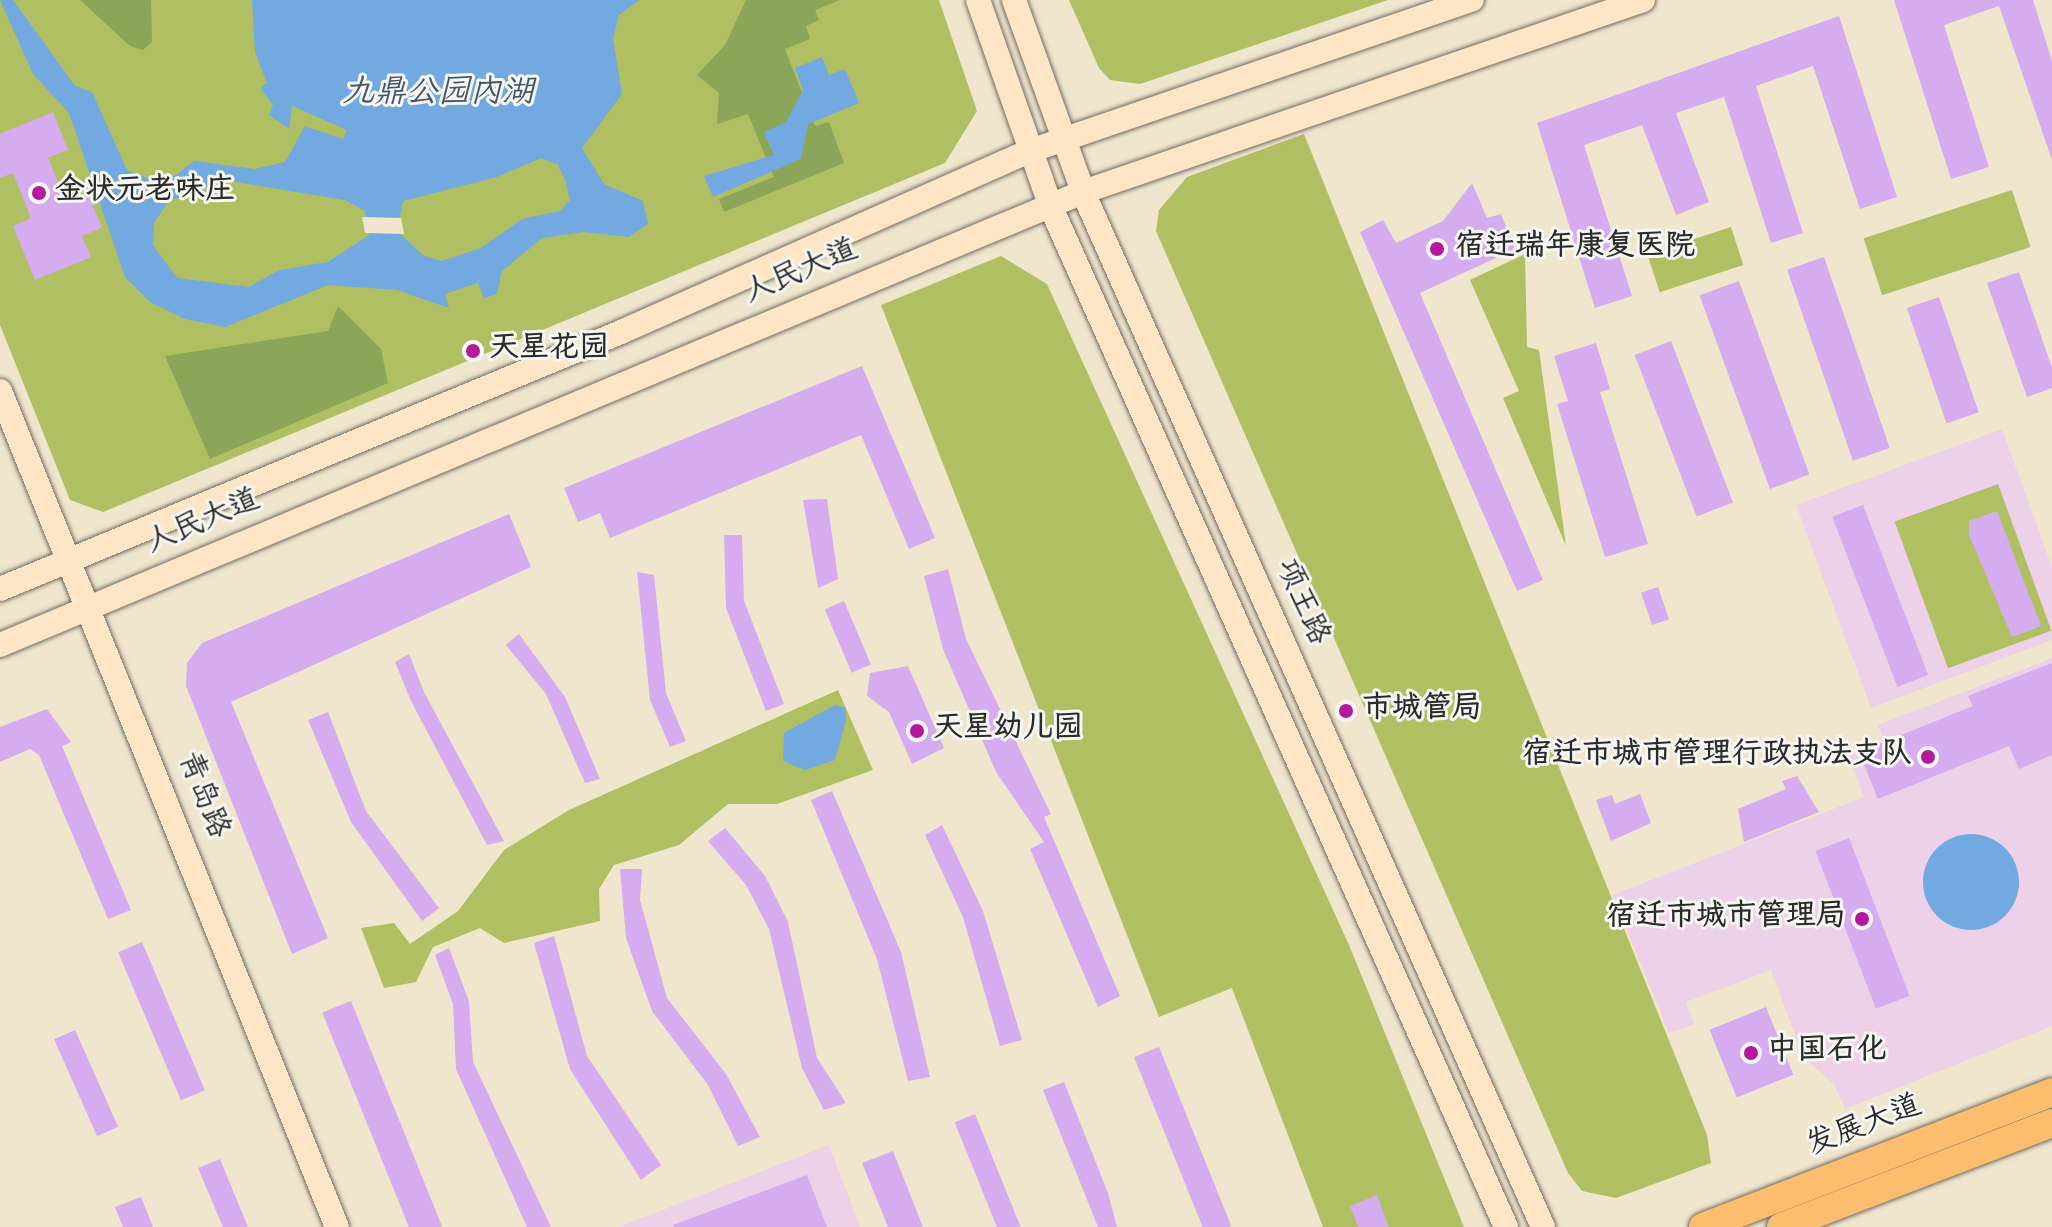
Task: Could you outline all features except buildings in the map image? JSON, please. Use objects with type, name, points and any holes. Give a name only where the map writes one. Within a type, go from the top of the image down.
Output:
[{"type":"main road","points":[[978,0],[1050,205],[1506,1227]]},
{"type":"main road","name":"项王路","points":[[1014,0],[1083,192],[1543,1227]]},
{"type":"main road","name":"人民大道","points":[[0,589],[621,332],[1030,151],[1472,0]]},
{"type":"main road","name":"人民大道","points":[[0,645],[1083,192],[1643,0]]},
{"type":"main road","name":"青岛路","points":[[0,391],[91,606],[337,1227]]},
{"type":"main road","name":"发展大道","points":[[1703,1227],[2052,1092]]},
{"type":"main road","name":"发展大道","points":[[1781,1227],[2052,1123]]},
{"type":"shaded area","points":[[2002,429],[2052,567],[2052,640],[1871,708],[1796,505]]},
{"type":"shaded area","points":[[2052,658],[2052,1026],[1845,1109],[1835,1086],[1803,1056],[1771,970],[1686,1002],[1694,1024],[1669,1033],[1613,895],[1864,797],[1848,755],[1884,741],[1878,725]]},
{"type":"shaded area","points":[[829,1145],[860,1227],[619,1227]]},
{"type":"green space","points":[[0,0],[939,0],[977,111],[945,163],[103,512],[70,500],[0,325]]},
{"type":"green space","points":[[80,0],[151,0],[152,42],[143,50],[130,46]]},
{"type":"green space","points":[[746,0],[840,0],[815,10],[819,20],[806,26],[810,39],[785,49],[815,126],[829,122],[844,163],[724,212],[719,199],[774,177],[748,114],[717,124],[719,93],[697,75],[725,45]]},
{"type":"green space","points":[[1069,0],[1388,0],[1140,84],[1110,80],[1099,68]]},
{"type":"green space","points":[[1304,134],[1707,1135],[1711,1163],[1616,1198],[1582,1191],[1568,1173],[1156,231],[1159,210],[1187,177]]},
{"type":"green space","points":[[2012,190],[2031,247],[1882,295],[1864,238]]},
{"type":"green space","points":[[1731,227],[1743,265],[1660,292],[1647,254]]},
{"type":"green space","points":[[1525,254],[1527,347],[1539,350],[1566,546],[1503,398],[1519,391],[1470,280]]},
{"type":"green space","points":[[1001,256],[1047,284],[1349,945],[1464,1227],[1323,1227],[1232,988],[1159,1017],[881,305]]},
{"type":"green space","points":[[338,306],[381,349],[388,383],[210,459],[165,356],[328,331]]},
{"type":"green space","points":[[1998,484],[2051,631],[1948,668],[1895,522]]},
{"type":"green space","points":[[838,690],[873,770],[777,804],[728,804],[679,845],[614,865],[599,889],[600,921],[504,943],[480,928],[433,947],[416,982],[384,988],[361,928],[394,923],[410,944],[458,911],[504,850],[569,810]]},
{"type":"water","name":"九鼎公园内湖","points":[[0,0],[13,0],[75,86],[92,92],[127,170],[152,180],[172,178],[194,161],[255,169],[285,162],[305,126],[343,139],[347,130],[292,106],[289,129],[269,115],[273,105],[260,88],[267,83],[255,52],[252,0],[639,0],[619,15],[613,39],[622,94],[582,148],[604,184],[643,201],[648,224],[629,237],[583,232],[542,238],[502,271],[497,294],[484,298],[478,283],[445,294],[449,308],[397,290],[328,285],[225,327],[185,319],[150,302],[125,277],[69,113],[33,74]],"holes":[[[541,158],[558,165],[565,179],[570,200],[560,211],[522,219],[481,248],[442,261],[424,256],[397,231],[403,201],[497,177]],[[224,180],[345,200],[365,211],[369,235],[328,262],[279,270],[249,287],[177,278],[153,245],[154,223],[168,202]]]},
{"type":"water","points":[[822,57],[829,75],[845,69],[859,103],[808,124],[801,159],[713,197],[704,176],[774,155],[764,132],[786,122],[803,90],[795,68]]},
{"type":"water","points":[[835,705],[846,708],[846,721],[835,760],[805,770],[783,761],[784,733]]},
{"type":"water","points":[[1971,834],[1989,838],[2005,848],[2015,864],[2019,882],[2015,900],[2005,916],[1989,926],[1971,930],[1953,926],[1937,916],[1927,900],[1923,882],[1927,864],[1937,848],[1953,838]]},
{"type":"pier","points":[[362,217],[401,218],[404,234],[365,233]]},
{"type":"place","name":"金状元老味庄","points":[[39,193]]},
{"type":"place","name":"宿迁瑞年康复医院","points":[[1437,249]]},
{"type":"place","name":"天星花园","points":[[473,351]]},
{"type":"place","name":"市城管局","points":[[1346,711]]},
{"type":"place","name":"天星幼儿园","points":[[917,731]]},
{"type":"place","name":"宿迁市城市管理行政执法支队","points":[[1928,757]]},
{"type":"place","name":"宿迁市城市管理局","points":[[1862,919]]},
{"type":"place","name":"中国石化","points":[[1751,1053]]}]
